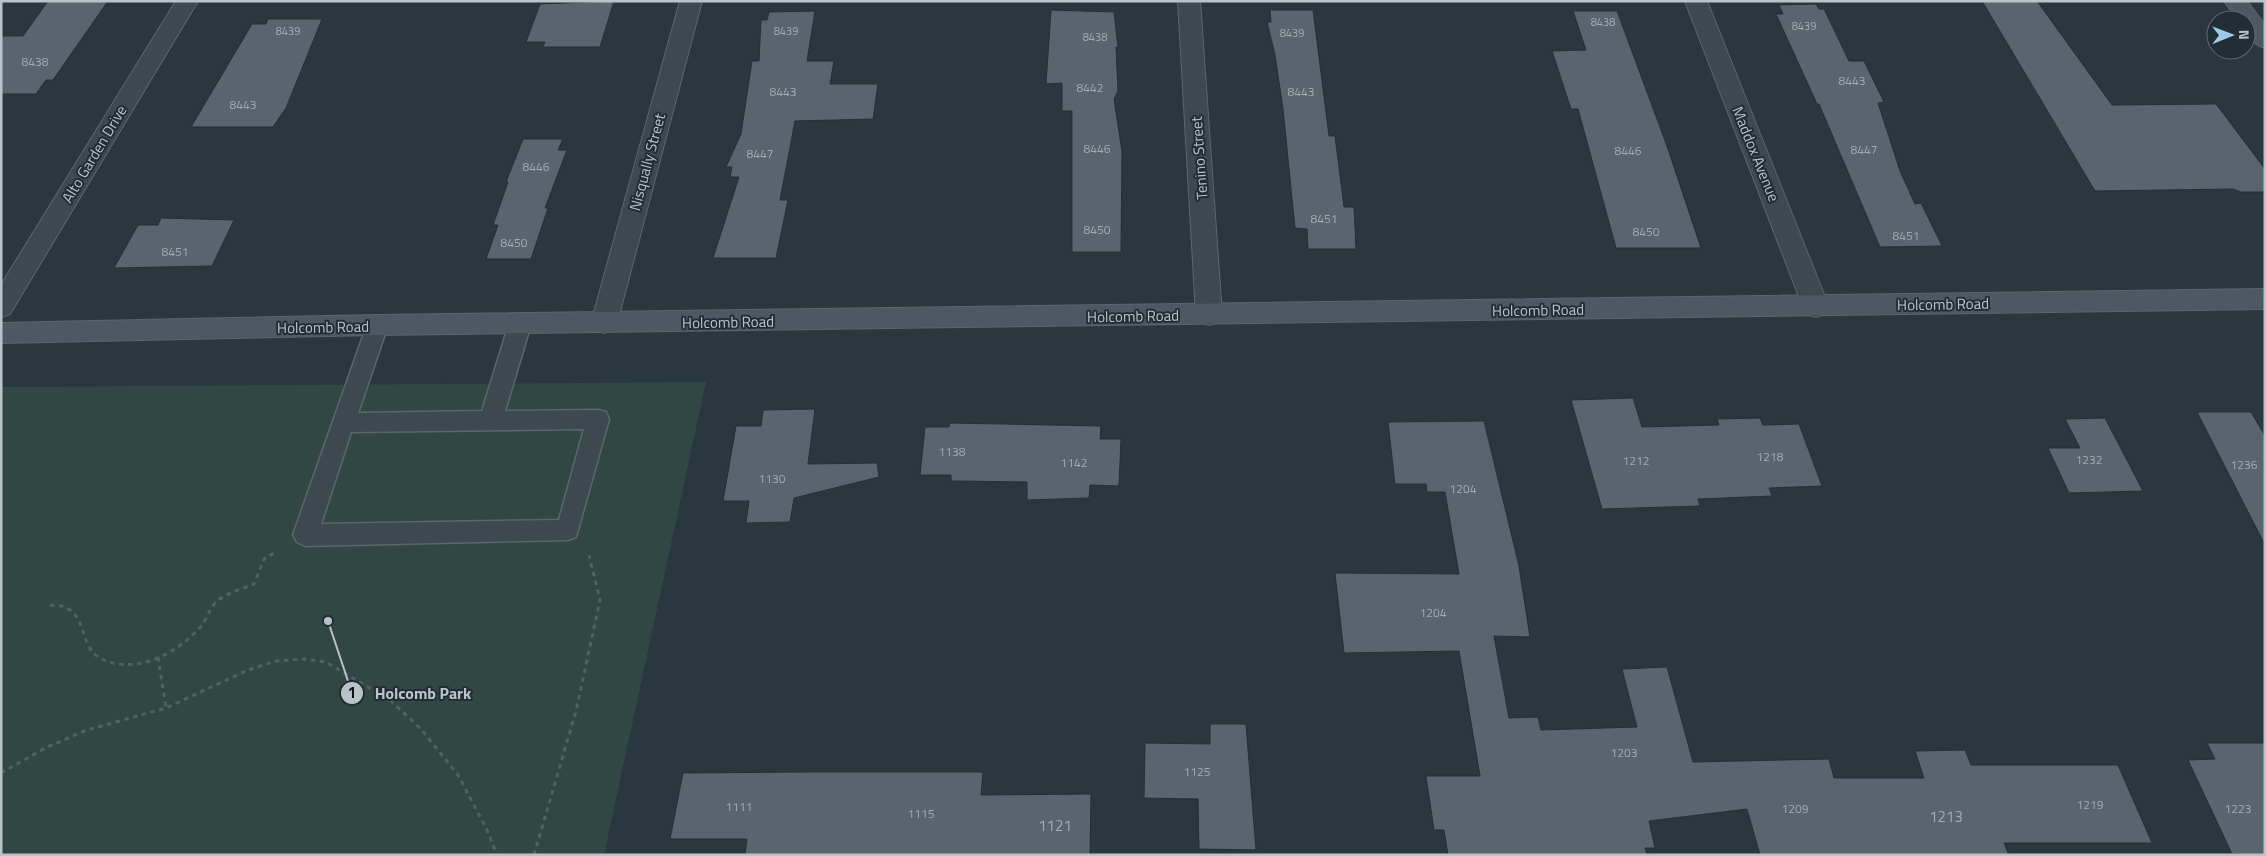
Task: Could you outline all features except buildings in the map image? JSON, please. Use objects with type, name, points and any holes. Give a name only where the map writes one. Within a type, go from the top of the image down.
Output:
[{"type":"street","name":"Alto Garden Drive","points":[[1,307],[187,1]]},
{"type":"street","name":"Nisqually Street","points":[[604,323],[691,1]]},
{"type":"street","name":"Tenino Street","points":[[1189,1],[1209,315]]},
{"type":"street","name":"Maddox Avenue","points":[[1696,1],[1816,306]]},
{"type":"street","points":[[2235,1],[2265,41]]},
{"type":"street","name":"Holcomb Road","points":[[1,333],[2265,299]]},
{"type":"lane","points":[[491,420],[520,324]]},
{"type":"lane","points":[[344,423],[598,419],[568,530],[305,535],[377,326]]},
{"type":"path","points":[[534,855],[576,711],[600,600],[590,556],[568,530]]},
{"type":"path","points":[[50,605],[65,606],[77,615],[89,650],[100,661],[118,665],[136,664],[158,657],[185,642],[204,623],[216,603],[254,584],[264,559],[305,535]]},
{"type":"path","points":[[158,657],[166,708]]},
{"type":"path","points":[[1,773],[47,747],[87,730],[166,708],[248,670],[276,661],[304,659],[326,662],[390,701],[420,728],[458,775],[487,830],[497,855]]},
{"type":"green space","points":[[706,382],[604,855],[1,855],[1,387]]},
{"type":"place","name":"Holcomb Park","points":[[328,621]]}]
